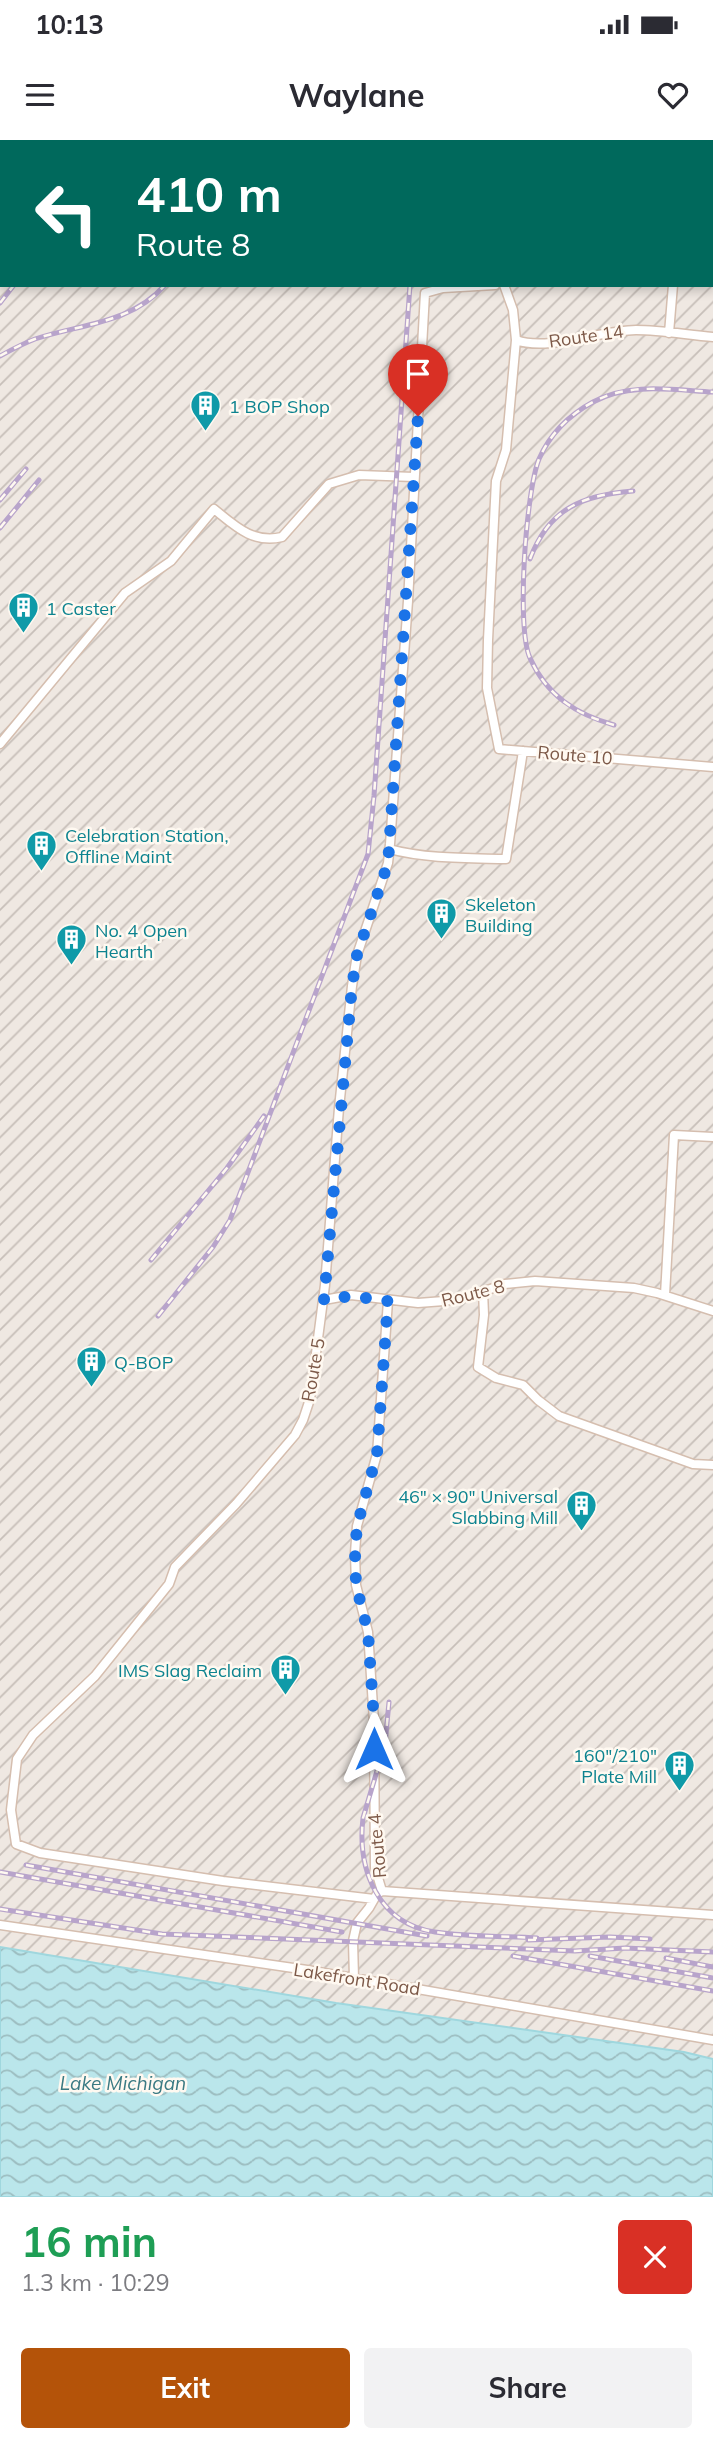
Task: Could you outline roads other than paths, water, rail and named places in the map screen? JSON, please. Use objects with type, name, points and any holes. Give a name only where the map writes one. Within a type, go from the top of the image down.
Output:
[{"type":"street","name":"Route 5","points":[[374,1899],[195,1877],[40,1853],[16,1844],[11,1811],[17,1759],[33,1735],[95,1676],[169,1584],[175,1567],[236,1504],[295,1436],[310,1399],[324,1300],[352,986],[357,955],[388,863],[425,292],[460,287]]},
{"type":"street","points":[[505,287],[513,310],[516,340]]},
{"type":"street","points":[[670,333],[673,287]]},
{"type":"street","name":"Route 14","points":[[516,340],[544,343],[634,330],[713,337]]},
{"type":"street","name":"Route 10","points":[[516,340],[506,450],[496,481],[487,688],[499,749],[713,767]]},
{"type":"street","points":[[0,744],[125,593],[171,561],[214,509],[246,533],[261,540],[272,539],[282,537],[329,484],[359,475],[414,477]]},
{"type":"street","points":[[389,849],[444,857],[506,859],[523,751]]},
{"type":"street","points":[[665,1296],[674,1135],[713,1136]]},
{"type":"street","name":"Route 8","points":[[324,1300],[351,1296],[418,1303],[444,1301],[467,1297],[505,1283],[535,1281],[634,1288],[713,1311]]},
{"type":"street","points":[[483,1291],[484,1315],[478,1367],[496,1378],[523,1385],[559,1416],[693,1464],[713,1465]]},
{"type":"street","name":"Route 4","points":[[382,1892],[375,1868],[374,1721],[369,1645],[356,1585],[355,1553],[357,1526],[377,1454],[388,1301]]},
{"type":"street","name":"Route 4","points":[[354,1978],[353,1941],[357,1923],[377,1894],[382,1892],[713,1915]]},
{"type":"street","name":"Lakefront Road","points":[[0,1925],[354,1978],[713,2040]]},
{"type":"water","name":"Lake Michigan","points":[[0,1947],[336,2003],[684,2052],[713,2059],[713,2197],[0,2197]]},
{"type":"railway","points":[[0,303],[12,287]]},
{"type":"railway","points":[[0,356],[35,339],[121,315],[137,308],[163,287]]},
{"type":"railway","points":[[158,1316],[213,1247],[230,1220],[368,854],[410,287]]},
{"type":"railway","points":[[614,725],[600,721],[564,702],[545,683],[530,658],[524,619],[524,559],[530,499],[539,459],[549,441],[568,419],[584,407],[607,396],[652,389],[713,392]]},
{"type":"railway","points":[[0,500],[26,469]]},
{"type":"railway","points":[[0,528],[39,480]]},
{"type":"railway","points":[[530,559],[547,527],[570,507],[598,496],[633,491]]},
{"type":"railway","points":[[151,1260],[227,1168],[264,1116]]},
{"type":"railway","points":[[389,1702],[385,1744],[363,1818],[364,1856],[375,1891],[399,1918],[415,1927],[448,1934],[537,1938]]},
{"type":"railway","points":[[26,1865],[427,1936]]},
{"type":"railway","points":[[0,1872],[342,1932]]},
{"type":"railway","points":[[0,1909],[162,1934],[575,1951],[625,1948],[713,1952]]},
{"type":"railway","points":[[528,1940],[610,1937],[650,1939]]},
{"type":"railway","points":[[513,1956],[713,1991]]},
{"type":"railway","points":[[590,1956],[713,1978]]},
{"type":"railway","points":[[666,1958],[713,1967]]},
{"type":"place","name":"1 BOP Shop","points":[[206,433]]},
{"type":"place","name":"1 Caster","points":[[23,635]]},
{"type":"place","name":"Celebration Station, Offline Maint","points":[[42,872]]},
{"type":"place","name":"Skeleton Building","points":[[442,941]]},
{"type":"place","name":"No. 4 Open Hearth","points":[[72,967]]},
{"type":"place","name":"Q-BOP","points":[[91,1389]]},
{"type":"place","name":"46\" × 90\" Universal Slabbing Mill","points":[[581,1533]]},
{"type":"place","name":"IMS Slag Reclaim","points":[[285,1697]]},
{"type":"place","name":"160\"/210\" Plate Mill","points":[[680,1792]]}]
